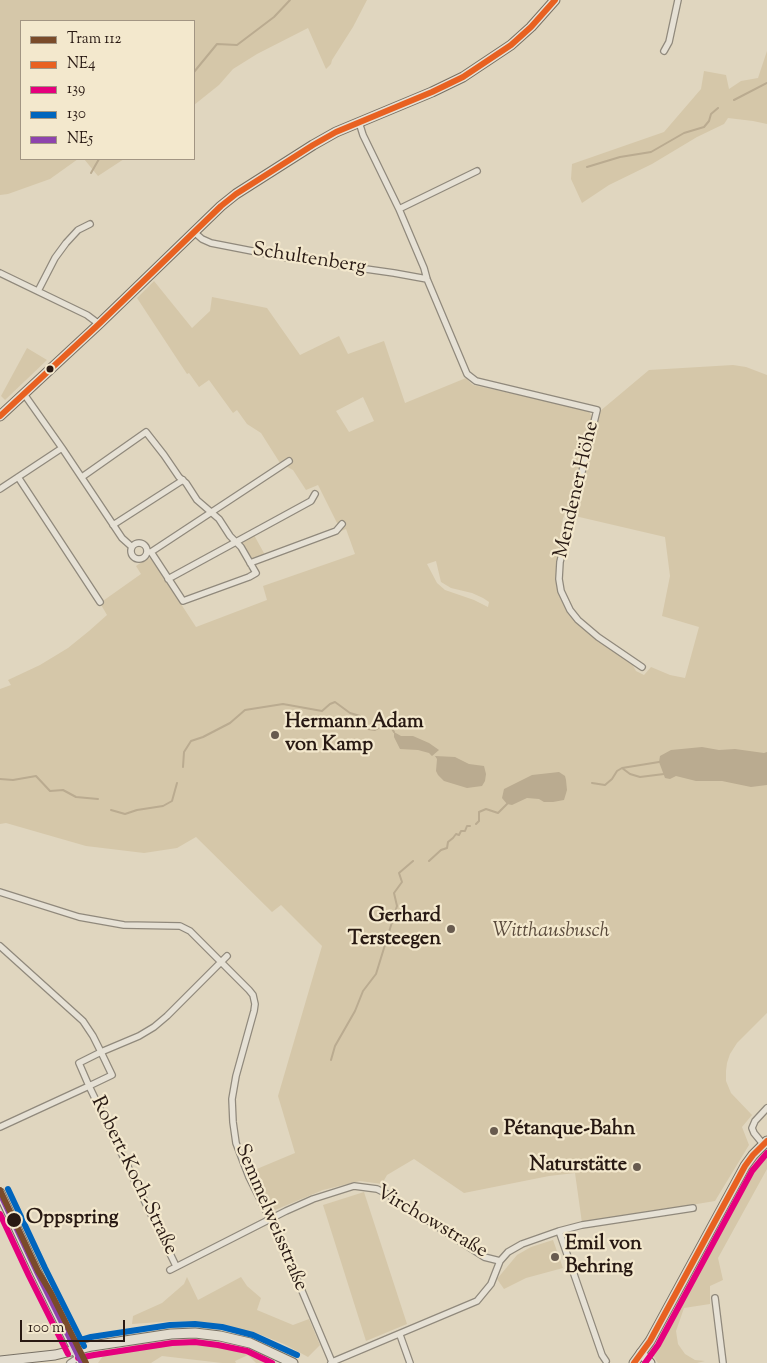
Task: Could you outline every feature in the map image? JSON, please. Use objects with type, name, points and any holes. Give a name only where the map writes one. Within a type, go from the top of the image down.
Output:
[{"type":"main road","points":[[634,1363],[650,1341],[745,1166],[765,1143]]},
{"type":"main road","points":[[0,1361],[42,1357],[79,1357],[92,1346],[170,1334],[194,1333],[220,1336],[250,1344],[293,1363]]},
{"type":"street","points":[[0,416],[99,324],[221,206],[236,194],[336,132],[463,77],[511,45],[531,27],[555,0]]},
{"type":"street","points":[[664,51],[669,42],[678,0]]},
{"type":"street","name":"Mendener Höhe","points":[[360,122],[363,135],[399,209],[467,374],[476,381],[597,410],[560,562],[559,579],[561,591],[570,610],[578,620],[598,637],[642,667]]},
{"type":"street","points":[[399,209],[477,172]]},
{"type":"street","points":[[38,291],[55,258],[66,243],[78,230],[90,224]]},
{"type":"street","name":"Schultenberg","points":[[194,232],[202,239],[211,243],[288,258],[427,279]]},
{"type":"street","points":[[0,273],[87,315],[99,324]]},
{"type":"street","points":[[24,394],[122,538],[132,547]]},
{"type":"street","points":[[82,477],[146,432],[197,500],[211,513],[219,519],[256,573],[250,577],[183,601],[149,552],[145,545],[141,542],[135,543],[131,554],[136,558],[143,558],[149,552],[211,513],[289,461]]},
{"type":"street","points":[[0,489],[62,448]]},
{"type":"street","points":[[18,477],[100,602]]},
{"type":"street","points":[[113,525],[183,480]]},
{"type":"street","points":[[168,579],[311,501],[315,494]]},
{"type":"street","points":[[250,562],[336,531],[342,524]]},
{"type":"street","name":"Semmelweisstraße","points":[[0,892],[79,917],[124,925],[180,926],[190,931],[249,990],[255,1004],[254,1011],[236,1076],[232,1099],[236,1143],[249,1178],[294,1272],[332,1363]]},
{"type":"street","name":"Robert-Koch-Straße","points":[[0,946],[82,1021],[93,1036],[112,1075],[89,1086]]},
{"type":"street","points":[[101,1052],[139,1036],[154,1027],[227,956]]},
{"type":"street","name":"Robert-Koch-Straße","points":[[101,1052],[80,1063],[173,1268]]},
{"type":"street","points":[[0,1127],[89,1086]]},
{"type":"street","points":[[765,1143],[752,1128],[755,1121],[767,1108]]},
{"type":"street","name":"Virchowstraße","points":[[173,1268],[313,1199],[354,1186],[377,1189],[387,1194],[484,1257],[500,1261]]},
{"type":"street","points":[[0,1193],[79,1357],[70,1363]]},
{"type":"street","points":[[332,1363],[479,1300],[491,1284],[500,1261],[508,1252],[522,1244],[582,1225],[694,1208]]},
{"type":"street","points":[[559,1231],[602,1355],[606,1361]]},
{"type":"street","points":[[715,1298],[723,1363]]},
{"type":"street","points":[[400,1335],[410,1363]]},
{"type":"street","points":[[641,1353],[650,1363]]},
{"type":"green space","points":[[0,0],[367,0],[353,27],[331,64],[326,69],[308,28],[257,54],[233,69],[219,85],[195,104],[195,20],[20,20],[20,160],[77,160],[50,179],[0,195]]},
{"type":"green space","points":[[767,51],[767,124],[728,118],[724,124],[697,137],[652,164],[609,185],[582,203],[571,179],[572,164],[664,132],[701,89],[704,71],[726,75],[729,89],[741,81],[758,78]]},
{"type":"green space","points":[[85,160],[122,160],[98,176]]},
{"type":"green space","name":"Witthausbusch","points":[[154,281],[192,328],[210,311],[212,297],[267,308],[300,355],[339,336],[348,354],[384,341],[405,403],[466,378],[473,385],[588,410],[592,417],[570,508],[563,518],[559,543],[562,544],[557,564],[560,598],[566,609],[580,625],[631,662],[636,671],[644,675],[651,667],[670,675],[685,678],[699,627],[662,616],[670,576],[665,537],[575,516],[599,412],[649,370],[733,365],[746,367],[767,375],[767,1013],[737,1043],[727,1063],[726,1081],[731,1093],[752,1115],[742,1127],[749,1145],[715,1201],[582,1223],[575,1173],[549,1176],[464,1193],[414,1159],[387,1175],[382,1184],[360,1181],[323,1190],[275,1210],[271,1208],[252,1171],[295,1153],[278,1096],[322,946],[281,905],[272,912],[196,837],[177,848],[144,853],[86,846],[6,823],[0,824],[0,689],[11,685],[8,680],[40,665],[68,648],[107,615],[100,603],[141,574],[136,566],[151,558],[196,627],[267,600],[263,586],[355,554],[346,529],[341,531],[318,485],[306,490],[293,470],[280,463],[261,433],[247,424],[237,410],[233,413],[209,380],[199,387],[189,373],[187,374],[137,298]],"holes":[[[363,397],[374,421],[349,432],[336,411]],[[436,561],[441,582],[451,588],[483,598],[489,602],[488,607],[445,590],[437,583],[427,564]]]},
{"type":"green space","points":[[27,348],[47,360],[5,400],[1,396]]},
{"type":"green space","points":[[254,535],[265,555],[254,559],[250,558],[241,541]]},
{"type":"green space","points":[[767,1151],[767,1169],[718,1258],[723,1280],[710,1286],[710,1304],[684,1308],[676,1331],[678,1344],[685,1354],[695,1360],[705,1361],[697,1363],[658,1363],[654,1357],[654,1349],[658,1340],[758,1159]]},
{"type":"green space","points":[[364,1192],[407,1324],[366,1341],[323,1205]]},
{"type":"green space","points":[[553,1240],[563,1268],[526,1278],[504,1289],[497,1279],[517,1255],[531,1247]]},
{"type":"green space","points":[[187,1277],[198,1300],[241,1277],[247,1286],[261,1298],[257,1310],[293,1325],[309,1319],[320,1345],[308,1357],[284,1344],[259,1334],[222,1325],[175,1321],[132,1324],[133,1316],[162,1303],[184,1284]]},
{"type":"green space","points":[[170,1341],[211,1344],[243,1350],[277,1363],[256,1363],[248,1355],[235,1361],[236,1363],[162,1356],[151,1363],[98,1363],[105,1353],[138,1344]]},
{"type":"shaded area","points":[[394,732],[401,736],[413,736],[439,750],[432,756],[429,753],[418,750],[400,749],[394,737]]},
{"type":"shaded area","points":[[702,747],[719,750],[735,749],[767,752],[767,785],[751,787],[722,781],[696,781],[676,776],[670,779],[665,778],[659,762],[660,756],[671,750]]},
{"type":"shaded area","points":[[435,756],[455,757],[469,764],[484,766],[485,781],[482,786],[467,788],[444,781],[436,771],[437,759]]},
{"type":"shaded area","points":[[559,772],[565,776],[566,780],[567,790],[564,800],[544,802],[539,799],[527,798],[512,805],[507,804],[502,798],[504,789],[532,775]]},
{"type":"waterway","points":[[195,71],[217,44],[237,45],[274,17],[290,0]]},
{"type":"waterway","points":[[734,100],[767,83]]},
{"type":"waterway","points":[[587,167],[620,157],[651,152],[684,133],[704,127],[709,121],[711,114],[718,108]]},
{"type":"waterway","points":[[91,173],[98,160]]},
{"type":"waterway","points":[[183,767],[184,752],[191,741],[230,723],[245,710],[283,704],[322,711],[335,702],[350,713],[360,716],[368,729],[375,730],[382,726],[391,727],[394,732]]},
{"type":"waterway","points":[[592,783],[605,785],[622,768],[659,762]]},
{"type":"waterway","points":[[622,768],[630,774],[640,777],[664,774]]},
{"type":"waterway","points":[[0,779],[13,780],[36,776],[50,791],[63,790],[76,797],[98,799]]},
{"type":"waterway","points":[[111,810],[125,814],[163,806],[172,801],[177,783]]},
{"type":"waterway","points":[[476,824],[479,821],[479,812],[486,809],[498,813],[507,804]]},
{"type":"waterway","points":[[429,861],[441,850],[447,848],[448,842],[456,834],[459,835],[461,831],[465,831],[467,826],[470,826]]},
{"type":"waterway","points":[[331,1060],[335,1046],[355,1011],[363,991],[376,974],[397,906],[394,893],[402,882],[399,873],[413,861]]},
{"type":"tram line","name":"112","points":[[0,1190],[38,1271],[86,1363]]},
{"type":"transit line","name":"NE4","points":[[0,416],[99,324],[221,206],[236,194],[336,132],[463,77],[511,45],[531,27],[555,0]]},
{"type":"transit line","name":"NE4","points":[[634,1363],[650,1341],[745,1166],[767,1141]]},
{"type":"transit line","name":"139","points":[[645,1363],[658,1345],[752,1171],[767,1153]]},
{"type":"transit line","name":"130","points":[[8,1189],[84,1346]]},
{"type":"transit line","name":"NE5","points":[[0,1193],[82,1363]]},
{"type":"transit line","name":"139","points":[[0,1214],[68,1354]]},
{"type":"transit line","name":"130","points":[[74,1342],[91,1337],[170,1325],[195,1324],[222,1327],[253,1335],[297,1355]]},
{"type":"transit line","name":"139","points":[[78,1358],[172,1343],[195,1342],[247,1351],[272,1363]]},
{"type":"place","name":"Hermann Adam von Kamp","points":[[275,735]]},
{"type":"place","name":"Gerhard Tersteegen","points":[[451,929]]},
{"type":"place","name":"Pétanque-Bahn","points":[[494,1131]]},
{"type":"place","name":"Naturstätte","points":[[637,1167]]},
{"type":"place","name":"Oppspring","points":[[14,1220]]},
{"type":"place","name":"Emil von Behring","points":[[555,1257]]}]
